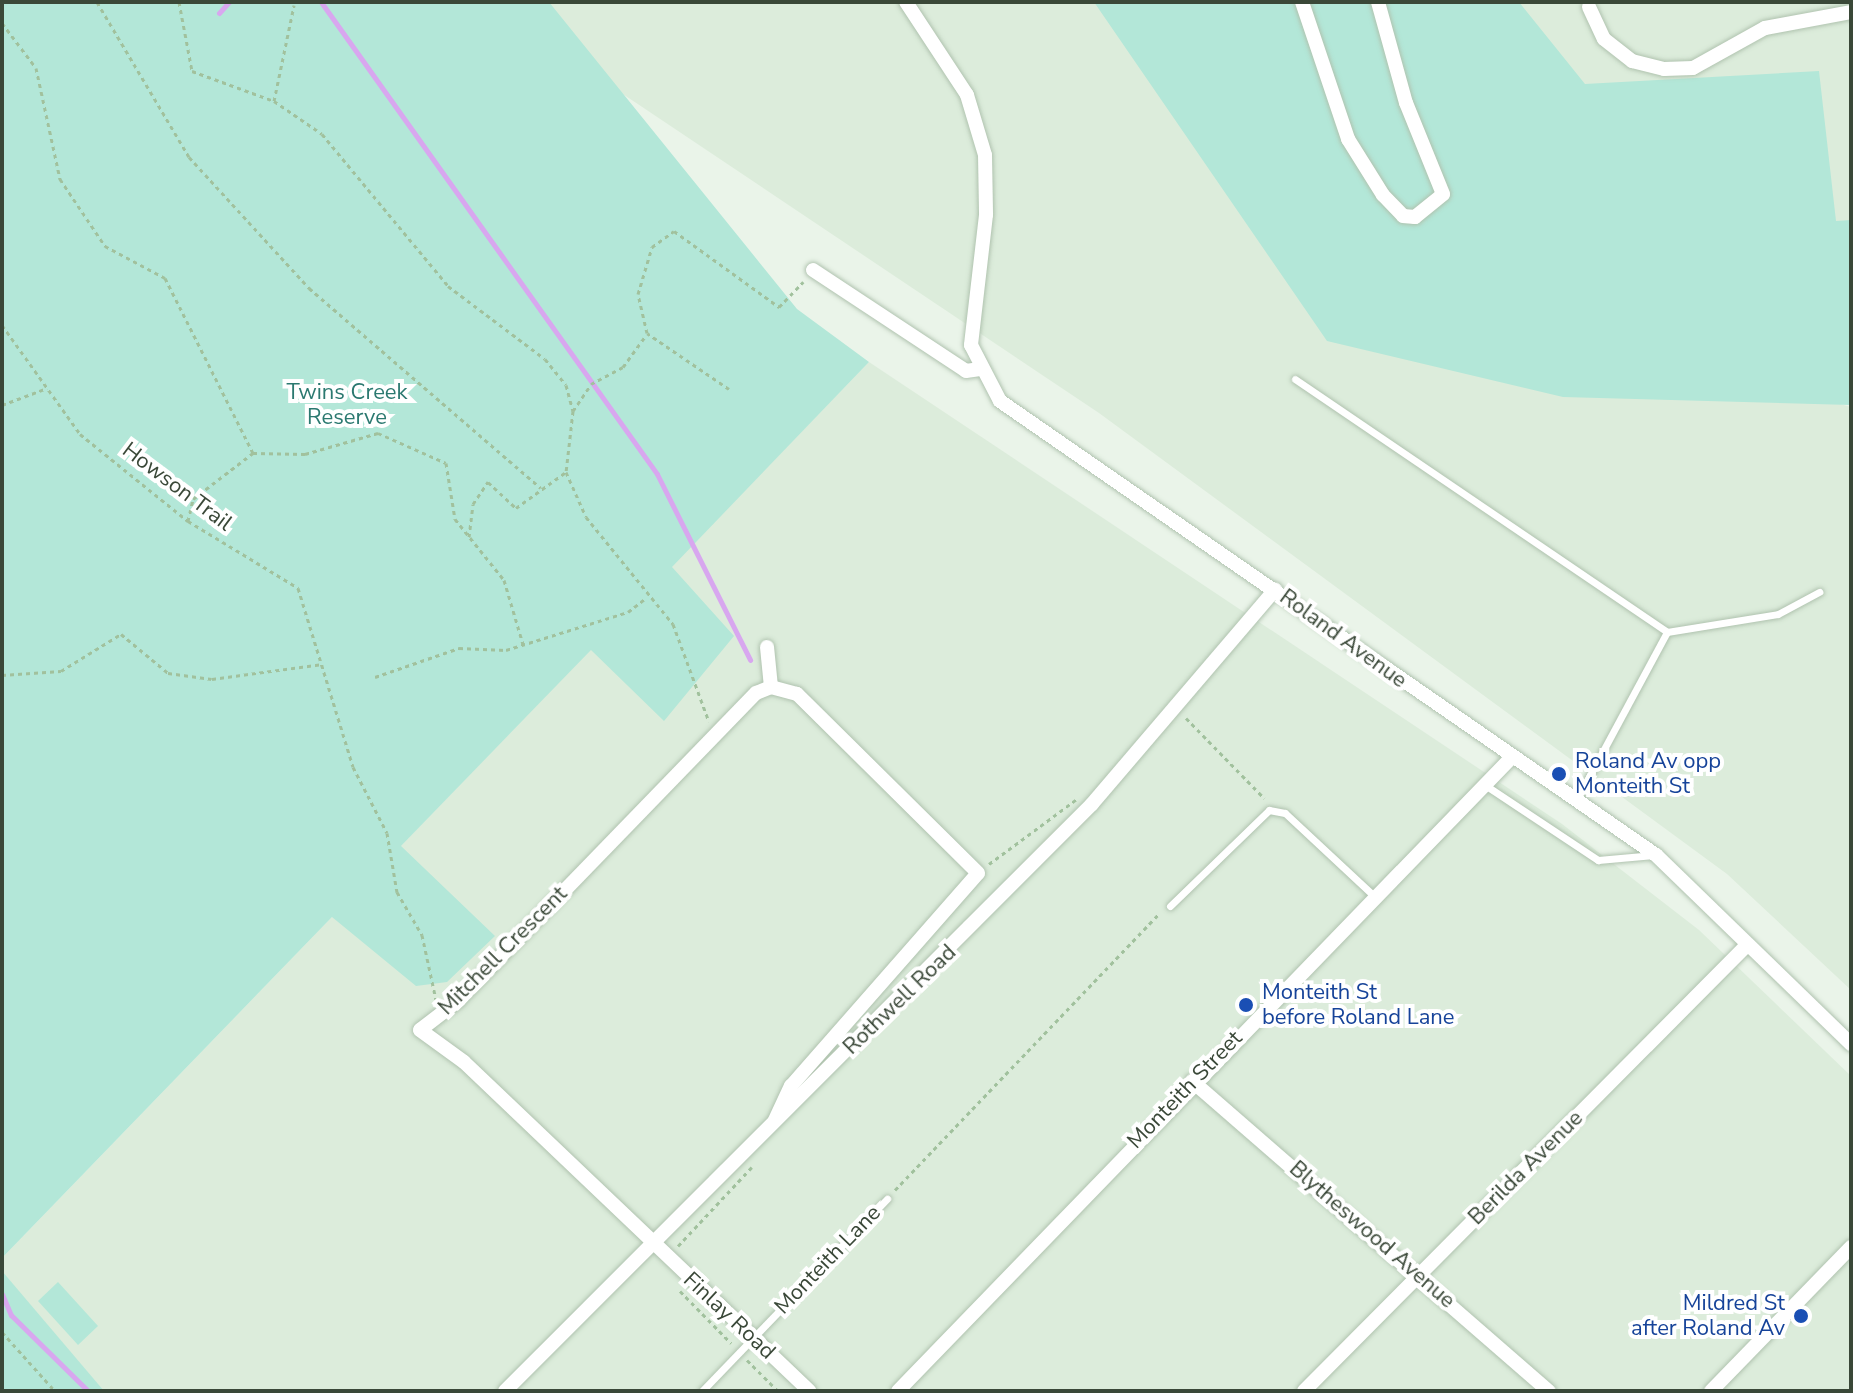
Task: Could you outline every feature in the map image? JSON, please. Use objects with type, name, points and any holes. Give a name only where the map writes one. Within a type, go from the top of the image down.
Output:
[{"type":"street","points":[[813,270],[966,371],[980,369],[970,318],[986,215],[985,155],[967,95],[906,2]]},
{"type":"street","points":[[1302,2],[1348,139],[1383,195],[1403,216],[1415,217],[1443,194],[1406,103],[1378,2]]},
{"type":"street","points":[[1589,7],[1604,39],[1632,61],[1664,69],[1693,68],[1765,28],[1851,12]]},
{"type":"street","name":"Roland Avenue","points":[[980,369],[1000,401],[1275,590],[1510,759],[1656,855],[1851,1044]]},
{"type":"street","name":"Rothwell Road","points":[[505,1391],[650,1241],[1092,804],[1275,590]]},
{"type":"street","points":[[767,647],[771,687],[797,694],[978,873],[791,1086],[775,1120]]},
{"type":"street","name":"Mitchell Crescent","points":[[650,1241],[420,1030],[439,1016],[714,736],[771,687]]},
{"type":"street","name":"Monteith Street","points":[[898,1391],[1192,1081],[1376,899],[1510,759]]},
{"type":"street","name":"Berilda Avenue","points":[[1304,1391],[1747,945]]},
{"type":"street","name":"Blytheswood Avenue","points":[[1192,1081],[1419,1273],[1549,1391]]},
{"type":"street","name":"Finlay Road","points":[[650,1241],[809,1391]]},
{"type":"street","points":[[1711,1391],[1851,1247]]},
{"type":"lane","points":[[1295,379],[1667,632],[1778,614],[1819,592]]},
{"type":"lane","points":[[1575,803],[1667,632]]},
{"type":"lane","points":[[1485,785],[1598,860],[1656,855]]},
{"type":"lane","points":[[1170,906],[1275,809],[1376,899]]},
{"type":"lane","name":"Monteith Lane","points":[[702,1391],[887,1199]]},
{"type":"path","points":[[97,2],[189,157],[309,288],[541,488]]},
{"type":"path","points":[[179,2],[192,71],[274,101],[322,134],[448,286],[545,359],[566,385],[573,411],[566,472],[586,517],[673,624],[714,736]]},
{"type":"path","points":[[274,101],[294,5]]},
{"type":"path","points":[[2,23],[36,68],[60,179],[105,246],[165,278],[253,453]]},
{"type":"path","points":[[729,389],[647,333],[638,294],[652,247],[674,231],[779,307],[813,270]]},
{"type":"path","name":"Howson Trail","points":[[2,325],[80,434],[188,521],[298,588],[353,767],[387,833],[397,892],[422,935],[439,1016]]},
{"type":"path","points":[[573,411],[591,384],[623,367],[647,333]]},
{"type":"path","points":[[2,405],[47,388]]},
{"type":"path","points":[[188,521],[193,499],[253,453],[305,454],[378,433],[446,463],[455,519],[504,580],[523,644]]},
{"type":"path","points":[[469,537],[473,504],[488,482],[516,508],[566,472]]},
{"type":"path","points":[[375,677],[459,648],[523,644],[628,612],[648,597]]},
{"type":"path","points":[[2,675],[61,671],[121,634],[168,673],[212,679],[323,664]]},
{"type":"path","points":[[1174,706],[1275,809]]},
{"type":"path","points":[[978,873],[1071,797]]},
{"type":"path","points":[[887,1199],[1170,906]]},
{"type":"path","points":[[677,1288],[778,1391]]},
{"type":"path","points":[[2,1332],[55,1391]]},
{"type":"shaded area","points":[[536,2],[1310,2],[1452,298],[1851,407],[1851,990],[1727,874],[1099,413],[572,60]]},
{"type":"shaded area","points":[[1516,2],[1851,2],[1851,229],[1516,89]]},
{"type":"shaded area","points":[[869,362],[1562,824],[1699,930],[1851,1076],[1851,1391],[2,1391],[2,1258]]},
{"type":"green space","name":"Twins Creek Reserve","points":[[2,2],[549,2],[797,309],[869,362],[672,567],[734,636],[664,721],[591,650],[401,846],[495,936],[447,982],[416,986],[332,917],[2,1258]]},
{"type":"green space","points":[[1094,2],[1519,2],[1585,84],[1819,71],[1836,221],[1851,220],[1851,405],[1563,397],[1327,341]]},
{"type":"green space","points":[[2,1271],[104,1391],[2,1391]]},
{"type":"green space","points":[[58,1282],[98,1326],[78,1345],[38,1301]]},
{"type":"waterway","points":[[219,13],[229,2]]},
{"type":"waterway","points":[[321,2],[657,474],[750,660]]},
{"type":"waterway","points":[[2,1294],[11,1315],[88,1391]]},
{"type":"place","name":"Roland Av opp Monteith St","points":[[1559,774]]},
{"type":"place","name":"Monteith St before Roland Lane","points":[[1246,1005]]},
{"type":"place","name":"Mildred St after Roland Av","points":[[1801,1316]]}]
